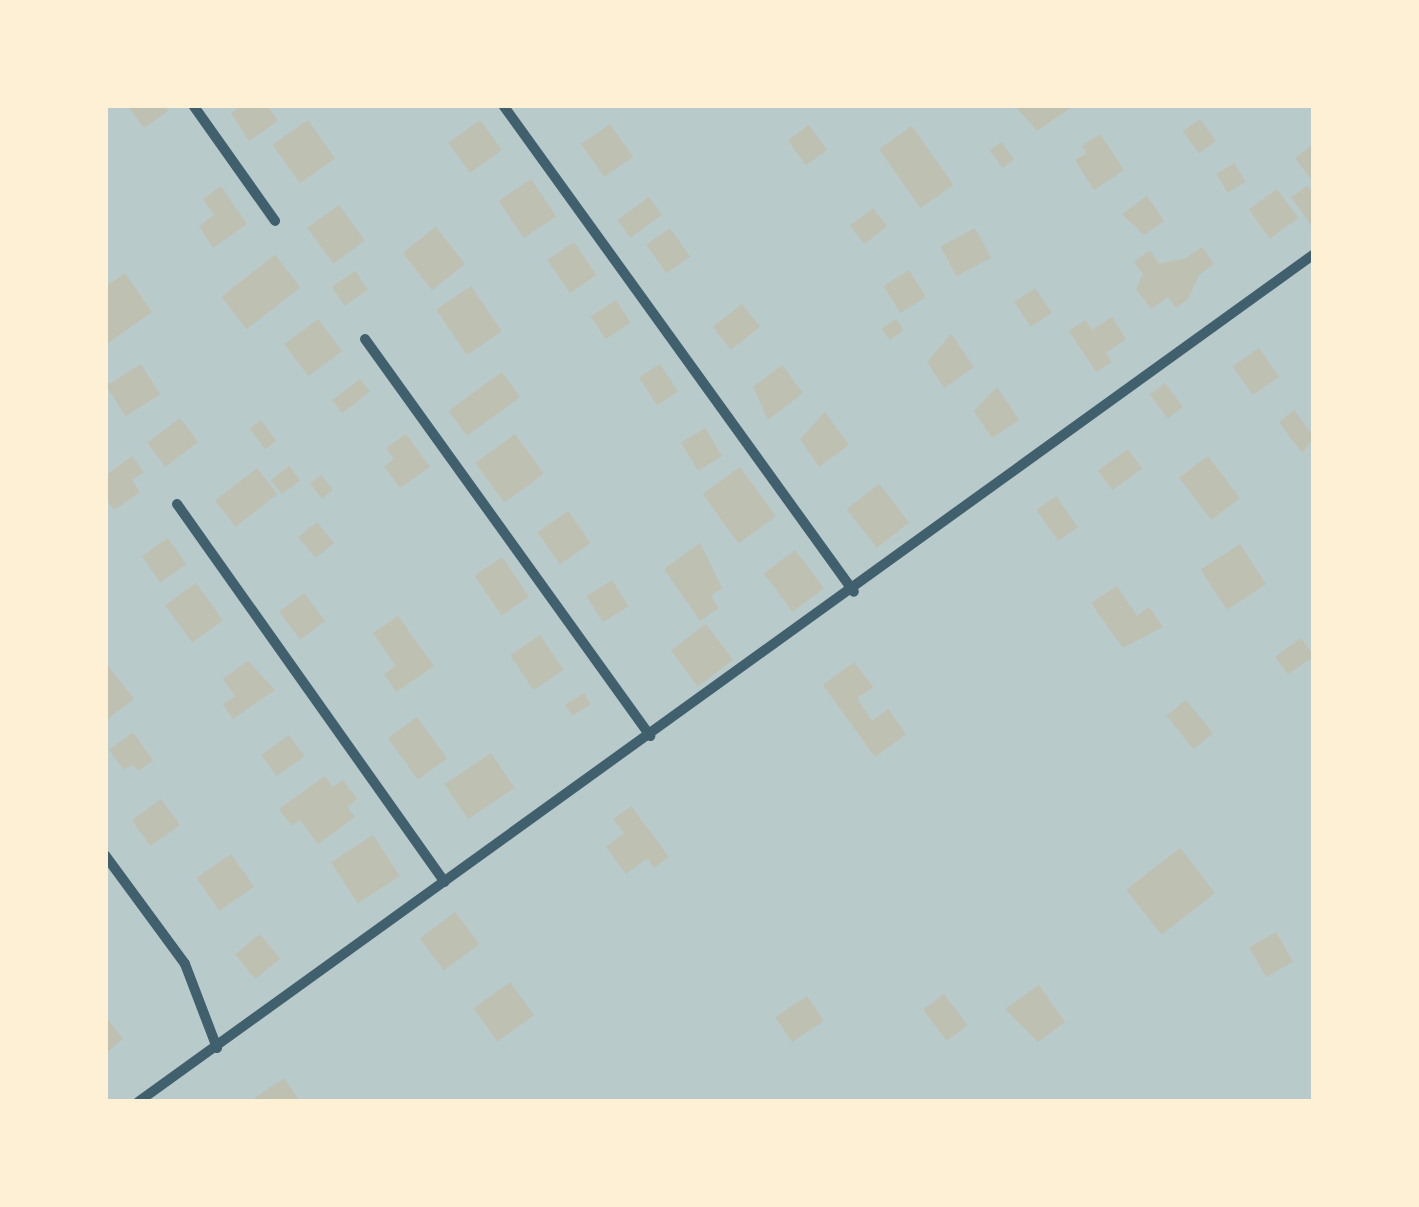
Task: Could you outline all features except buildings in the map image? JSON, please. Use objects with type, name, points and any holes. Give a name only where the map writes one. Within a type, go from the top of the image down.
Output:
[{"type":"street","points":[[192,105],[275,220]]},
{"type":"street","points":[[503,105],[854,592]]},
{"type":"street","points":[[138,1102],[854,592],[1314,254]]},
{"type":"street","points":[[365,339],[650,736]]},
{"type":"street","points":[[177,504],[444,882]]},
{"type":"street","points":[[105,854],[185,964],[217,1048]]},
{"type":"shaded area","points":[[105,105],[1314,105],[1314,1102],[105,1102]]}]
